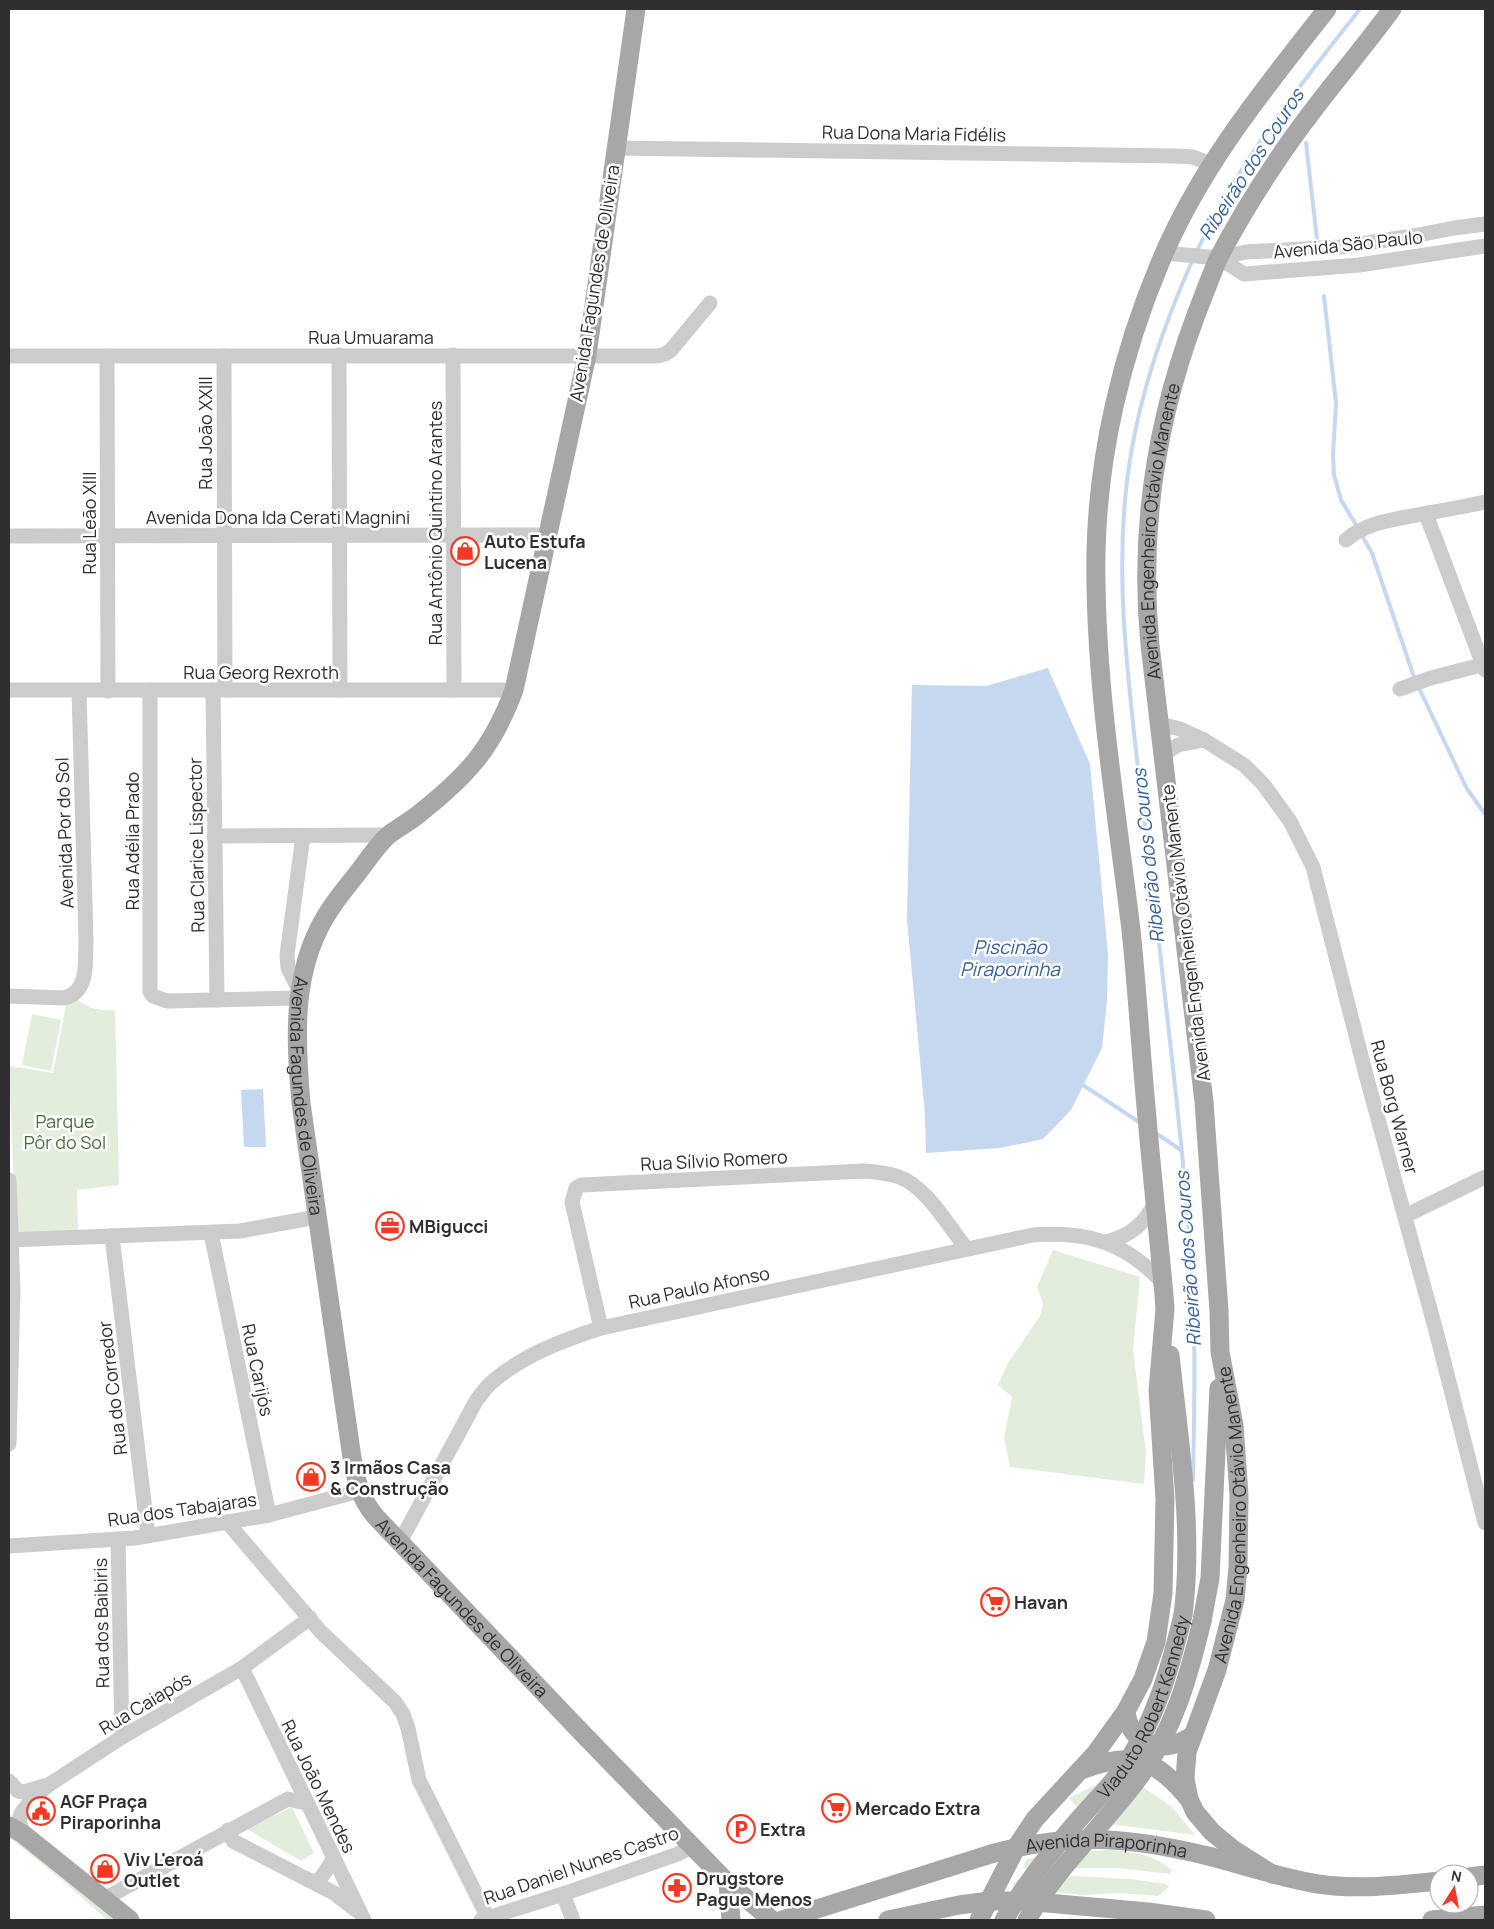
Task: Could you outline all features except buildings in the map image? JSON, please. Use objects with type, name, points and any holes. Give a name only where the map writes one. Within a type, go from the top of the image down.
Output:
[{"type":"main road","name":"Avenida Fagundes de Oliveira","points":[[636,9],[587,355],[514,690],[504,716],[478,760],[462,777],[427,807],[388,835],[332,906],[316,936],[305,964],[296,1020],[298,1073],[352,1458],[359,1491],[367,1506],[584,1736],[728,1883],[772,1920]]},
{"type":"main road","points":[[979,1920],[1017,1846],[1034,1819],[1103,1745],[1126,1711],[1150,1661],[1156,1642],[1162,1602],[1165,1499],[1158,1390],[1165,1310],[1131,935],[1100,674],[1096,599],[1096,549],[1102,474],[1123,372],[1144,302],[1164,253],[1212,164],[1248,110],[1327,9]]},
{"type":"main road","name":"Avenida Engenheiro Otávio Manente","points":[[1272,1874],[1234,1850],[1212,1832],[1195,1812],[1189,1799],[1184,1779],[1187,1752],[1215,1678],[1235,1600],[1238,1567],[1239,1495],[1236,1443],[1220,1352],[1207,1129],[1146,606],[1147,533],[1159,444],[1177,370],[1214,258],[1299,128],[1392,9]]},
{"type":"main road","name":"Viaduto Robert Kennedy","points":[[1004,1920],[1039,1868],[1123,1767],[1160,1698],[1174,1654],[1183,1615],[1187,1570],[1185,1504],[1165,1310]]},
{"type":"main road","name":"Viaduto Robert Kennedy","points":[[1027,1920],[1057,1874],[1142,1774],[1178,1705],[1192,1662],[1210,1578],[1220,1352]]},
{"type":"main road","points":[[1126,1711],[1131,1730],[1147,1742],[1171,1746],[1193,1735]]},
{"type":"main road","points":[[1080,1770],[1106,1760],[1129,1759],[1138,1761],[1163,1772],[1173,1780],[1189,1799]]},
{"type":"main road","points":[[16,1830],[130,1920]]},
{"type":"main road","name":"Avenida Piraporinha","points":[[782,1920],[1017,1846],[1059,1840],[1111,1839],[1145,1843],[1208,1856],[1298,1880],[1332,1885],[1429,1882]]},
{"type":"main road","points":[[728,1883],[731,1920]]},
{"type":"main road","points":[[888,1920],[990,1901],[1025,1901],[1058,1912],[1148,1912],[1206,1920]]},
{"type":"main road","points":[[916,1914],[938,1920]]},
{"type":"main road","points":[[1432,1920],[1485,1915]]},
{"type":"street","name":"Rua Dona Maria Fidélis","points":[[615,148],[1176,156],[1193,158],[1212,164]]},
{"type":"street","name":"Avenida São Paulo","points":[[1164,253],[1214,258],[1246,252],[1340,247],[1485,224]]},
{"type":"street","name":"Avenida São Paulo","points":[[1214,258],[1244,274],[1359,265],[1485,246]]},
{"type":"street","name":"Rua Umuarama","points":[[9,356],[657,356],[671,350],[710,304]]},
{"type":"street","points":[[339,355],[340,690]]},
{"type":"street","name":"Rua Antônio Quintino Arantes","points":[[453,355],[454,690]]},
{"type":"street","name":"Rua Leão XIII","points":[[107,356],[108,690]]},
{"type":"street","name":"Rua João XXIII","points":[[218,690],[224,536],[224,356]]},
{"type":"street","points":[[1349,537],[1368,527],[1392,520],[1485,502]]},
{"type":"street","points":[[1403,688],[1431,678],[1484,666],[1426,514]]},
{"type":"street","name":"Avenida Dona Ida Cerati Magnini","points":[[9,536],[548,535]]},
{"type":"street","name":"Rua Georg Rexroth","points":[[9,690],[514,690]]},
{"type":"street","name":"Rua Adélia Prado","points":[[150,690],[150,992],[153,996],[167,1001],[217,1000]]},
{"type":"street","name":"Rua Clarice Lispector","points":[[217,1000],[214,836],[218,690]]},
{"type":"street","name":"Avenida Por do Sol","points":[[9,996],[64,998],[72,996],[82,984],[85,974],[86,939],[79,691]]},
{"type":"street","name":"Rua Borg Warner","points":[[1160,724],[1180,729],[1204,740],[1244,765],[1263,784],[1290,821],[1310,859],[1318,883],[1366,1076],[1405,1216],[1485,1523]]},
{"type":"street","points":[[1164,754],[1178,745],[1204,740]]},
{"type":"street","points":[[214,836],[388,835]]},
{"type":"street","points":[[217,1000],[299,994],[288,968],[287,955],[303,836]]},
{"type":"street","name":"Rua Sílvio Romero","points":[[602,1328],[572,1202],[576,1188],[582,1185],[864,1171],[885,1173],[901,1177],[913,1184],[925,1195],[966,1248]]},
{"type":"street","points":[[1405,1216],[1485,1177]]},
{"type":"street","points":[[9,1180],[9,1240],[13,1291],[9,1444]]},
{"type":"street","points":[[1108,1242],[1122,1238],[1141,1224],[1149,1215],[1155,1202]]},
{"type":"street","points":[[9,1240],[240,1231],[317,1218]]},
{"type":"street","name":"Rua Carijós","points":[[211,1233],[269,1515]]},
{"type":"street","name":"Rua Paulo Afonso","points":[[400,1542],[463,1422],[476,1401],[491,1383],[546,1348],[576,1336],[602,1328],[966,1248],[1045,1234],[1066,1235],[1108,1242],[1124,1250],[1152,1272],[1163,1284]]},
{"type":"street","name":"Rua do Corredor","points":[[112,1236],[148,1535]]},
{"type":"street","name":"Rua dos Tabajaras","points":[[9,1546],[118,1539],[148,1535],[269,1515],[359,1491]]},
{"type":"street","points":[[226,1522],[321,1632],[395,1702],[403,1714],[408,1728],[419,1780],[484,1919]]},
{"type":"street","name":"Rua dos Baibiris","points":[[118,1539],[122,1737]]},
{"type":"street","name":"Rua Caiapós","points":[[16,1830],[22,1812],[28,1803],[47,1786],[122,1737],[242,1668],[310,1618]]},
{"type":"street","name":"Rua João Mendes","points":[[242,1668],[362,1917]]},
{"type":"street","points":[[9,1781],[18,1791],[24,1792],[47,1786]]},
{"type":"street","points":[[288,1799],[295,1781]]},
{"type":"street","points":[[104,1899],[288,1799],[306,1802]]},
{"type":"street","points":[[228,1830],[233,1841],[314,1882],[348,1902],[362,1917]]},
{"type":"street","name":"Rua Daniel Nunes Castro","points":[[484,1919],[564,1894],[678,1854],[693,1846]]},
{"type":"street","points":[[314,1882],[321,1878],[334,1858]]},
{"type":"street","points":[[564,1894],[573,1920]]},
{"type":"green space","name":"Parque Pôr do Sol","points":[[77,999],[94,1009],[115,1010],[119,1185],[77,1190],[78,1232],[16,1234],[9,1066],[53,1073],[66,1005]]},
{"type":"green space","points":[[32,1014],[61,1020],[51,1071],[22,1065]]},
{"type":"green space","points":[[1053,1250],[1140,1277],[1133,1350],[1146,1453],[1144,1484],[1010,1467],[1004,1438],[1012,1397],[998,1385],[1008,1363],[1040,1316],[1043,1303],[1037,1287]]},
{"type":"green space","points":[[1113,1782],[1143,1787],[1171,1806],[1195,1835],[1110,1824],[1079,1809],[1069,1798],[1096,1785]]},
{"type":"green space","points":[[292,1807],[314,1853],[301,1861],[247,1829]]},
{"type":"green space","points":[[9,1837],[13,1837],[118,1920],[107,1920],[67,1884]]},
{"type":"green space","points":[[1114,1850],[1152,1858],[1171,1870],[1171,1874],[1117,1868],[1023,1868],[1025,1861],[1028,1859],[1064,1852]]},
{"type":"green space","points":[[1075,1876],[1130,1879],[1166,1884],[1169,1887],[1158,1896],[1120,1893],[1082,1895],[1054,1892],[1013,1893],[1012,1890],[1014,1882],[1018,1880]]},
{"type":"water","name":"Piscinão Piraporinha","points":[[1048,668],[1090,764],[1108,954],[1107,1001],[1102,1048],[1071,1110],[1043,1139],[1000,1148],[926,1153],[925,1115],[907,919],[912,685],[986,686]]},
{"type":"water","points":[[263,1089],[266,1147],[244,1147],[241,1090]]},
{"type":"waterway","name":"Ribeirão dos Couros","points":[[1196,253],[1250,157],[1292,96],[1360,9]]},
{"type":"waterway","points":[[1306,143],[1317,239]]},
{"type":"waterway","name":"Ribeirão dos Couros","points":[[1193,259],[1164,330],[1141,404],[1126,491],[1122,565],[1128,677],[1157,922],[1188,1220],[1194,1345],[1193,1480]]},
{"type":"waterway","points":[[1324,296],[1336,403],[1333,455],[1334,475],[1341,500],[1358,528]]},
{"type":"waterway","points":[[1361,534],[1372,553],[1415,680]]},
{"type":"waterway","points":[[1418,686],[1467,789],[1485,814]]},
{"type":"waterway","points":[[1083,1085],[1142,1124]]},
{"type":"waterway","points":[[1154,1132],[1181,1150]]},
{"type":"place","name":"Auto Estufa Lucena","points":[[465,551]]},
{"type":"place","name":"MBigucci","points":[[390,1226]]},
{"type":"place","name":"3 Irmãos Casa & Construção","points":[[311,1477]]},
{"type":"place","name":"Havan","points":[[995,1602]]},
{"type":"place","name":"Mercado Extra","points":[[836,1808]]},
{"type":"place","name":"AGF Praça Piraporinha","points":[[41,1811]]},
{"type":"place","name":"Extra","points":[[741,1829]]},
{"type":"place","name":"Viv L'eroá Outlet","points":[[105,1869]]},
{"type":"place","name":"Drugstore Pague Menos","points":[[677,1888]]}]
